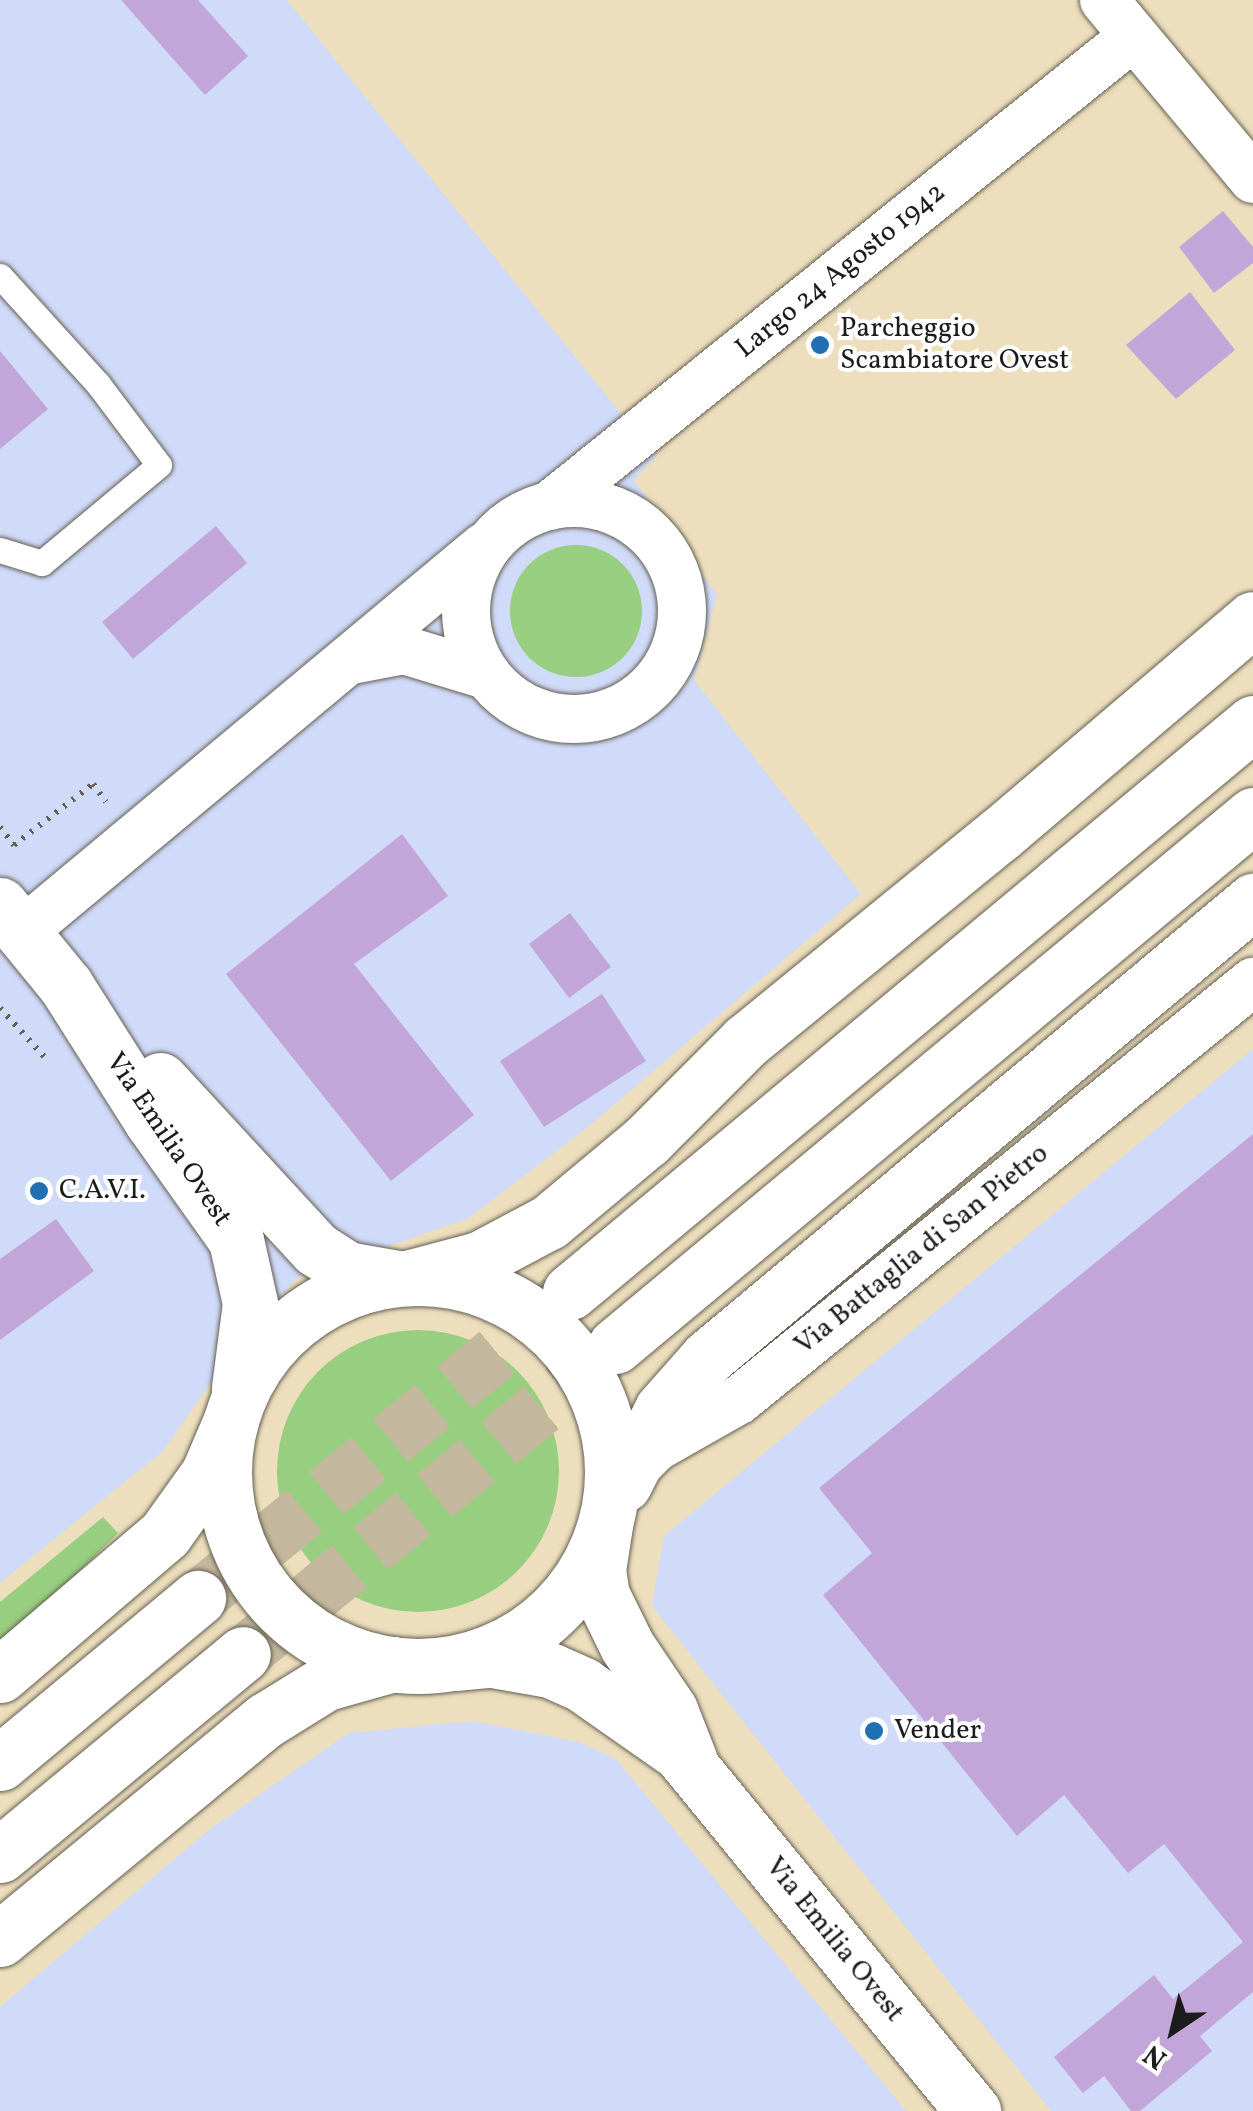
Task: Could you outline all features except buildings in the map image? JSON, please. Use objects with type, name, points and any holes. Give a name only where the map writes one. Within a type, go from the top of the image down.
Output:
[{"type":"main road","points":[[407,1278],[479,1260],[549,1222],[647,1140],[746,1041],[999,835],[1251,620]]},
{"type":"main road","points":[[570,1292],[1253,723]]},
{"type":"main road","points":[[615,1346],[1253,815]]},
{"type":"main road","points":[[615,1504],[662,1408],[708,1357],[1253,901]]},
{"type":"main road","name":"Via Emilia Ovest","points":[[11,918],[66,986],[178,1098],[303,1238],[348,1269],[452,1282],[497,1295],[548,1328],[569,1351],[586,1376],[608,1434],[615,1504],[598,1570],[602,1596],[627,1646],[670,1710],[695,1768]]},
{"type":"main road","name":"Via Emilia Ovest","points":[[66,986],[151,1120],[236,1240],[246,1271],[249,1321],[225,1450],[228,1510],[248,1566],[265,1592],[309,1632],[363,1658],[393,1664],[515,1662],[567,1677],[611,1703],[695,1768],[973,2111]]},
{"type":"main road","name":"Via Emilia Ovest","points":[[231,1420],[256,1365],[296,1320],[348,1290],[407,1278]]},
{"type":"main road","points":[[0,1675],[165,1534],[208,1474],[231,1420]]},
{"type":"main road","name":"Via Emilia Ovest","points":[[454,1663],[484,1655],[538,1626],[580,1580],[615,1504]]},
{"type":"main road","points":[[0,1762],[198,1598]]},
{"type":"main road","points":[[0,1855],[243,1654]]},
{"type":"main road","points":[[0,1939],[288,1706],[342,1676],[393,1664]]},
{"type":"street","points":[[1104,0],[1253,179]]},
{"type":"street","name":"Largo 24 Agosto 1942","points":[[11,918],[134,838],[516,520],[548,506],[1134,36]]},
{"type":"street","name":"Largo 24 Agosto 1942","points":[[352,660],[404,650],[486,676],[512,700],[545,716],[581,720],[616,712],[646,692],[669,664],[680,630],[681,595],[670,561],[648,532],[618,513],[585,504],[548,506]]},
{"type":"street","points":[[486,676],[470,643],[466,608],[472,574],[489,543]]},
{"type":"street","name":"Via Battaglia di San Pietro","points":[[615,1504],[646,1454],[740,1400],[1253,982]]},
{"type":"lane","points":[[0,276],[98,384],[159,465],[42,564],[0,550]]},
{"type":"path","points":[[0,827],[14,844],[93,784],[134,838]]},
{"type":"path","points":[[0,1008],[61,1075]]},
{"type":"shaded area","points":[[0,0],[287,0],[656,457],[634,480],[717,595],[694,680],[861,894],[589,1126],[469,1218],[297,1278],[229,1357],[163,1451],[0,1583]]},
{"type":"shaded area","points":[[1253,1049],[1253,2111],[1051,2111],[652,1606],[664,1536]]},
{"type":"shaded area","points":[[472,1721],[579,1742],[616,1759],[906,2111],[0,2111],[0,2007],[210,1829],[349,1733]]},
{"type":"green space","points":[[576,545],[601,550],[623,564],[637,586],[642,611],[637,636],[623,658],[601,672],[576,677],[551,672],[529,658],[515,636],[510,611],[515,586],[529,564],[551,550]]},
{"type":"green space","points":[[418,1330],[472,1341],[517,1372],[548,1417],[559,1471],[548,1525],[517,1570],[472,1601],[418,1612],[364,1601],[319,1570],[288,1525],[277,1471],[288,1417],[319,1372],[364,1341]]},
{"type":"green space","points":[[103,1517],[118,1533],[0,1651],[0,1602]]},
{"type":"tunnel","points":[[198,1598],[570,1292]]},
{"type":"tunnel","points":[[243,1654],[615,1346]]},
{"type":"place","name":"Parcheggio Scambiatore Ovest","points":[[820,345]]},
{"type":"place","name":"C.A.V.I.","points":[[39,1191]]},
{"type":"place","name":"Vender","points":[[874,1731]]}]
